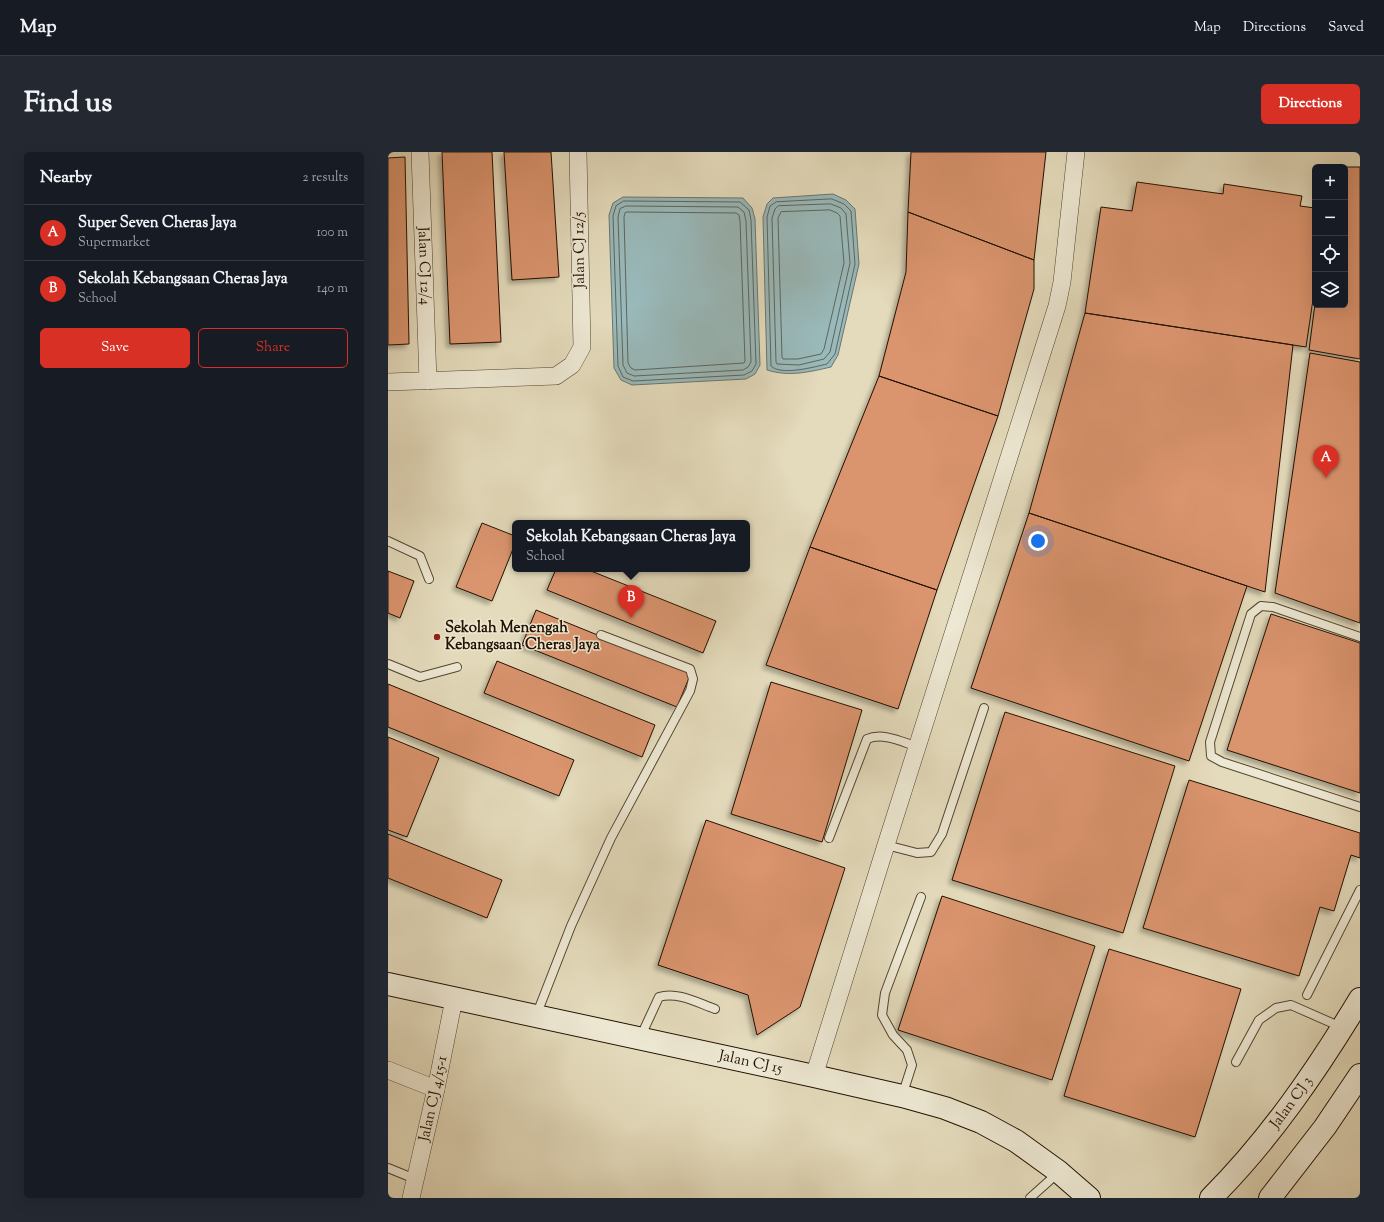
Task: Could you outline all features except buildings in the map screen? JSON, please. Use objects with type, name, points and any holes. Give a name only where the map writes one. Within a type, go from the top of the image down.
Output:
[{"type":"street","name":"Jalan CJ 12/4","points":[[420,152],[428,381]]},
{"type":"street","name":"Jalan CJ 12/5","points":[[428,381],[556,376],[572,366],[582,347],[578,152]]},
{"type":"street","points":[[814,1076],[1058,306],[1076,152]]},
{"type":"street","points":[[388,382],[428,381]]},
{"type":"street","name":"Jalan CJ 15","points":[[388,984],[454,1000],[536,1016],[814,1076],[902,1096],[945,1108],[980,1122],[1016,1141],[1060,1172],[1089,1198]]},
{"type":"street","name":"Jalan CJ 3","points":[[1211,1198],[1237,1172],[1296,1098],[1360,999]]},
{"type":"street","name":"Jalan CJ 4/15-1","points":[[411,1198],[436,1089],[454,1000]]},
{"type":"street","points":[[388,1070],[436,1089]]},
{"type":"street","points":[[1270,1198],[1325,1127],[1354,1093],[1360,1075]]},
{"type":"lane","points":[[388,541],[420,556],[429,579]]},
{"type":"lane","points":[[1360,637],[1273,607],[1261,606],[1250,614],[1210,742],[1211,756],[1222,762],[1360,808]]},
{"type":"lane","points":[[536,1016],[571,926],[611,838],[690,691],[693,679],[690,669],[600,635]]},
{"type":"lane","points":[[388,664],[420,677],[457,667]]},
{"type":"lane","points":[[886,845],[917,853],[931,852],[942,834],[984,708]]},
{"type":"lane","points":[[829,838],[867,739],[874,736],[889,738],[918,747]]},
{"type":"lane","points":[[1307,995],[1360,890]]},
{"type":"lane","points":[[902,1096],[912,1064],[907,1050],[893,1035],[882,1015],[885,993],[922,897]]},
{"type":"lane","points":[[640,1039],[659,997],[665,995],[676,995],[716,1009]]},
{"type":"lane","points":[[1236,1062],[1258,1020],[1276,1008],[1291,1005],[1342,1028]]},
{"type":"lane","points":[[388,1168],[415,1179]]},
{"type":"lane","points":[[1030,1198],[1060,1172]]},
{"type":"water","points":[[833,194],[846,200],[855,209],[859,264],[838,355],[831,367],[815,371],[783,373],[767,370],[763,217],[767,204],[773,198]]},
{"type":"water","points":[[623,197],[743,198],[752,208],[755,219],[760,365],[755,374],[746,379],[632,385],[621,380],[614,368],[609,215],[613,203]]},
{"type":"place","name":"Super Seven Cheras Jaya","points":[[1326,478]]},
{"type":"place","name":"Sekolah Kebangsaan Cheras Jaya","points":[[631,618]]},
{"type":"place","name":"Sekolah Menengah Kebangsaan Cheras Jaya","points":[[437,637]]}]
